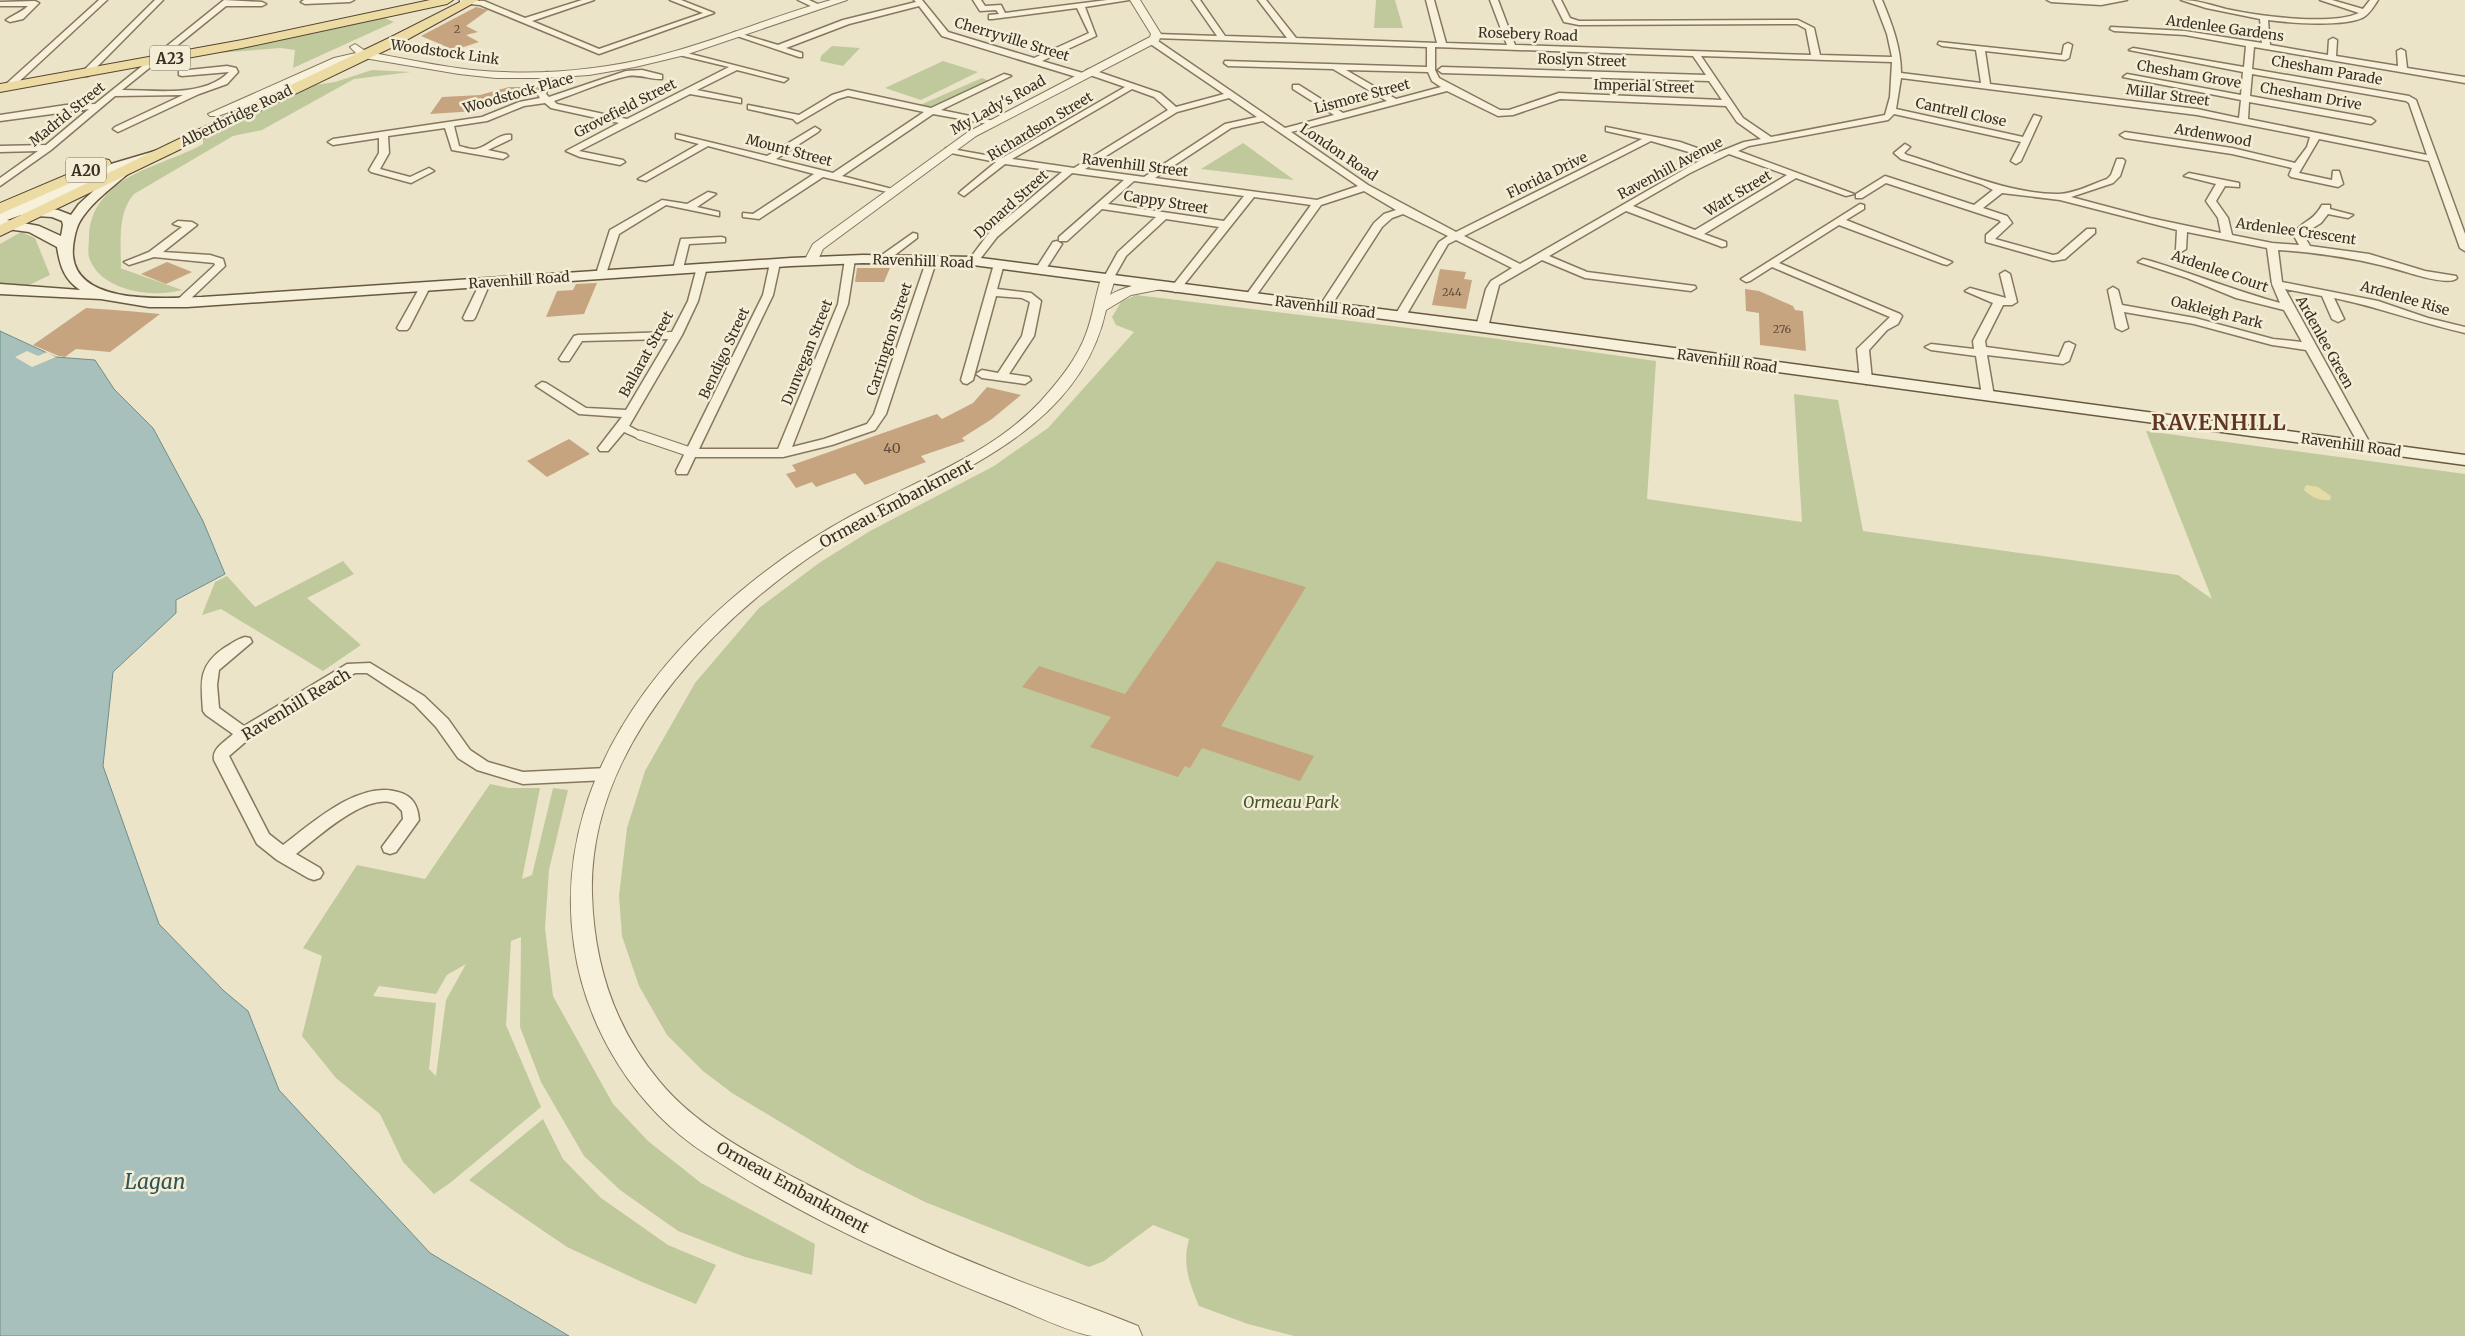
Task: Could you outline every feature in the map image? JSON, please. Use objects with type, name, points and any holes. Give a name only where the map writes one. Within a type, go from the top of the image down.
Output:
[{"type":"main road","name":"A23","points":[[4,88],[152,62],[447,0]]},
{"type":"main road","name":"Albertbridge Road","points":[[7,219],[39,211],[327,73],[404,25],[466,0]]},
{"type":"main road","name":"Albertbridge Road","points":[[7,219],[214,114],[360,51],[396,40],[466,0]]},
{"type":"main road","points":[[385,14],[401,20],[404,25]]},
{"type":"main road","points":[[7,219],[116,167],[155,155]]},
{"type":"main road","points":[[20,290],[73,277],[68,268],[64,245],[72,232],[72,224],[84,207],[125,169]]},
{"type":"main road","points":[[0,202],[7,219],[36,229],[64,245]]},
{"type":"main road","name":"Albertbridge Road","points":[[0,211],[7,219]]},
{"type":"main road","points":[[39,211],[62,216],[72,224]]},
{"type":"main road","name":"Ravenhill Road","points":[[73,277],[83,286],[100,295],[134,300],[180,302],[810,261],[850,259],[973,261],[1174,289],[1482,327],[2465,460]]},
{"type":"main road","points":[[1,289],[100,295]]},
{"type":"street","points":[[4,88],[103,0]]},
{"type":"street","points":[[85,74],[159,0]]},
{"type":"street","points":[[305,2],[350,0]]},
{"type":"street","points":[[466,0],[524,21],[599,52],[710,13],[674,0]]},
{"type":"street","points":[[524,21],[590,0]]},
{"type":"street","points":[[802,0],[818,6]]},
{"type":"street","name":"Woodstock Link","points":[[360,51],[396,60],[470,73],[548,75],[605,70],[682,52],[818,6],[842,0]]},
{"type":"street","points":[[977,0],[983,9],[998,8],[1004,16]]},
{"type":"street","points":[[1064,0],[1070,7]]},
{"type":"street","points":[[992,17],[1125,0]]},
{"type":"street","points":[[1135,0],[1154,39]]},
{"type":"street","points":[[1196,0],[1223,38]]},
{"type":"street","points":[[1262,0],[1294,41]]},
{"type":"street","points":[[1430,0],[1442,45]]},
{"type":"street","points":[[1494,0],[1512,48]]},
{"type":"street","points":[[1557,0],[1567,20],[1579,23],[1798,22],[1810,28],[1816,58]]},
{"type":"street","points":[[1878,0],[1894,40],[1898,60],[1898,74],[1891,112]]},
{"type":"street","points":[[2051,0],[2101,2],[2123,0]]},
{"type":"street","points":[[2185,0],[2264,17],[2338,20],[2357,17],[2374,0]]},
{"type":"street","points":[[2324,0],[2364,12]]},
{"type":"street","points":[[0,4],[34,2],[34,5],[20,17],[10,20]]},
{"type":"street","points":[[226,2],[264,2]]},
{"type":"street","name":"Madrid Street","points":[[0,183],[48,148],[226,2]]},
{"type":"street","points":[[255,15],[264,2]]},
{"type":"street","points":[[778,48],[846,22],[919,2]]},
{"type":"street","name":"Cherryville Street","points":[[919,2],[945,34],[1035,61],[1132,86],[1157,95],[1174,110]]},
{"type":"street","points":[[1035,61],[1093,34],[1080,6]]},
{"type":"street","points":[[1020,24],[1023,18],[1021,13]]},
{"type":"street","points":[[2264,17],[2266,47]]},
{"type":"street","name":"Ardenlee Gardens","points":[[2114,29],[2185,33],[2465,80]]},
{"type":"street","points":[[735,34],[799,55]]},
{"type":"street","name":"Rosebery Road","points":[[1154,39],[1223,38],[1898,60]]},
{"type":"street","name":"My Lady's Road","points":[[810,261],[818,247],[949,150],[990,123],[1154,39]]},
{"type":"street","name":"London Road","points":[[1154,39],[1264,118],[1365,187],[1404,210],[1520,268]]},
{"type":"street","points":[[396,40],[391,51],[396,60]]},
{"type":"street","points":[[2332,58],[2333,40]]},
{"type":"street","points":[[1942,44],[2065,58],[2068,46]]},
{"type":"street","points":[[2243,122],[2250,44]]},
{"type":"street","points":[[1228,64],[1333,65],[1431,70],[1431,45]]},
{"type":"street","points":[[1980,48],[1986,86]]},
{"type":"street","name":"Chesham Parade","points":[[2134,50],[2402,97],[2413,102],[2432,159]]},
{"type":"street","points":[[2401,51],[2403,70]]},
{"type":"street","points":[[682,52],[736,67],[781,76]]},
{"type":"street","points":[[1695,54],[1740,120],[1768,139]]},
{"type":"street","points":[[327,73],[366,66],[411,62]]},
{"type":"street","points":[[1333,65],[1395,102]]},
{"type":"street","name":"Grovefield Street","points":[[620,162],[600,157],[584,157],[571,151],[736,67]]},
{"type":"street","name":"Roslyn Street","points":[[1442,70],[1452,67],[1553,85],[1710,78]]},
{"type":"street","points":[[118,129],[196,92],[224,82],[234,72],[233,70],[182,73]]},
{"type":"street","name":"Imperial Street","points":[[1431,70],[1435,79],[1448,88],[1498,113],[1510,113],[1553,85],[1727,103]]},
{"type":"street","name":"Woodstock Place","points":[[333,142],[382,133],[449,126],[484,119],[522,104],[551,99],[626,74],[642,73],[659,77]]},
{"type":"street","points":[[834,176],[931,111],[1004,77],[991,74]]},
{"type":"street","name":"Millar Street","points":[[1898,74],[2181,110],[2432,159]]},
{"type":"street","points":[[548,75],[542,95],[544,100],[554,106],[627,122]]},
{"type":"street","name":"Chesham Grove","points":[[2127,77],[2246,98]]},
{"type":"street","name":"Richardson Street","points":[[964,193],[1003,162],[1132,86]]},
{"type":"street","points":[[1296,87],[1342,116]]},
{"type":"street","name":"Lismore Street","points":[[1283,131],[1448,88]]},
{"type":"street","points":[[115,93],[185,90],[196,92]]},
{"type":"street","points":[[689,90],[738,101]]},
{"type":"street","points":[[751,107],[798,119],[835,97],[848,94],[990,123]]},
{"type":"street","name":"Donard Street","points":[[973,261],[993,235],[1072,171],[1174,110],[1230,94]]},
{"type":"street","name":"Chesham Drive","points":[[2246,98],[2372,121]]},
{"type":"street","points":[[0,118],[66,108],[98,106]]},
{"type":"street","name":"Ravenhill Avenue","points":[[1482,327],[1490,288],[1495,283],[1714,157],[1768,139],[1884,119],[1891,112]]},
{"type":"street","name":"Cantrell Close","points":[[1891,112],[2026,140]]},
{"type":"street","name":"Cantrell Close","points":[[2016,160],[2038,117]]},
{"type":"street","points":[[1146,180],[1228,126],[1264,118]]},
{"type":"street","points":[[449,126],[455,148],[469,151],[481,150],[503,156]]},
{"type":"street","points":[[1609,129],[1684,146],[1714,157]]},
{"type":"street","points":[[769,158],[815,130]]},
{"type":"street","points":[[382,133],[386,147],[384,157],[374,170],[411,180],[429,171]]},
{"type":"street","name":"Ardenwood","points":[[2125,135],[2232,151],[2294,175],[2338,184],[2336,173]]},
{"type":"street","name":"Mount Street","points":[[679,136],[769,158],[893,192]]},
{"type":"street","points":[[2294,175],[2312,148],[2315,136]]},
{"type":"street","points":[[481,150],[508,137]]},
{"type":"street","name":"Florida Drive","points":[[1400,317],[1444,242],[1651,138]]},
{"type":"street","points":[[642,179],[706,143]]},
{"type":"street","points":[[0,149],[48,148]]},
{"type":"street","name":"Ravenhill Street","points":[[949,150],[1003,162],[1318,203]]},
{"type":"street","points":[[1729,151],[1856,199]]},
{"type":"street","name":"Ardenlee Crescent","points":[[1905,152],[2000,190],[2061,197],[2120,214],[2182,228],[2272,246],[2306,248],[2369,257],[2401,270],[2452,278]]},
{"type":"street","points":[[2432,159],[2465,248]]},
{"type":"street","points":[[2061,197],[2110,181],[2115,176],[2120,161]]},
{"type":"street","points":[[747,215],[754,217],[822,173]]},
{"type":"street","name":"Watt Street","points":[[1696,234],[1794,175]]},
{"type":"street","points":[[2189,176],[2236,185]]},
{"type":"street","points":[[1040,270],[1060,242],[1132,178]]},
{"type":"street","points":[[1746,279],[1838,220],[1856,199],[1885,179],[2003,218],[2007,222],[1991,235],[1990,240],[2053,258],[2061,257],[2091,231]]},
{"type":"street","points":[[2222,182],[2211,201],[2223,218],[2227,237]]},
{"type":"street","points":[[1249,298],[1318,203],[1365,187]]},
{"type":"street","points":[[1976,208],[2000,190]]},
{"type":"street","points":[[688,208],[711,194]]},
{"type":"street","points":[[1174,289],[1252,194]]},
{"type":"street","points":[[601,274],[614,232],[665,202],[714,214]]},
{"type":"street","name":"Cappy Street","points":[[1100,206],[1227,225]]},
{"type":"street","points":[[1626,207],[1722,244]]},
{"type":"street","points":[[2306,248],[2298,234],[2301,230],[2320,220],[2325,209],[2348,215]]},
{"type":"street","points":[[1325,307],[1378,225],[1388,216],[1404,210]]},
{"type":"street","points":[[1108,279],[1122,254],[1163,216]]},
{"type":"street","points":[[1838,220],[1947,262]]},
{"type":"street","points":[[129,262],[153,254],[192,226],[178,224]]},
{"type":"street","points":[[2181,249],[2182,228]]},
{"type":"street","points":[[883,259],[913,236]]},
{"type":"street","points":[[678,269],[685,241],[721,240]]},
{"type":"street","name":"Ardenlee Green","points":[[2272,246],[2277,284],[2288,308],[2366,447]]},
{"type":"street","points":[[153,254],[210,258],[219,261],[220,266],[180,302]]},
{"type":"street","points":[[1541,256],[1585,274],[1691,288]]},
{"type":"street","name":"Dunvegan Street","points":[[783,453],[843,304],[850,259]]},
{"type":"street","name":"Carrington Street","points":[[783,453],[828,442],[871,427],[880,414],[932,259]]},
{"type":"street","name":"Ardenlee Court","points":[[2138,274],[2144,259],[2240,296],[2288,308]]},
{"type":"street","name":"Bendigo Street","points":[[682,471],[693,453],[768,295],[775,263]]},
{"type":"street","points":[[1771,263],[1896,316],[1894,322],[1883,328],[1863,348],[1866,380]]},
{"type":"street","points":[[967,380],[999,264]]},
{"type":"street","name":"Ballarat Street","points":[[604,448],[622,427],[676,335],[692,301],[702,267]]},
{"type":"street","points":[[1970,291],[1999,301],[2012,302],[2005,274]]},
{"type":"street","name":"Ormeau Embankment","points":[[1108,279],[1102,295],[1097,324],[1088,346],[1067,380],[1027,423],[975,460],[835,533],[772,577],[712,628],[656,689],[631,729],[607,774],[586,841],[580,877],[580,925],[590,979],[609,1028],[643,1080],[680,1119],[737,1159],[880,1236],[1013,1294],[1128,1336]]},
{"type":"street","points":[[469,318],[486,283]]},
{"type":"street","name":"Ardenlee Rise","points":[[2277,284],[2378,304],[2425,321],[2465,330]]},
{"type":"street","points":[[1099,309],[1111,299],[1128,290],[1156,286]]},
{"type":"street","points":[[403,328],[425,287]]},
{"type":"street","points":[[2113,290],[2122,328]]},
{"type":"street","points":[[991,292],[1025,296],[1033,298],[1036,302],[1028,336],[1001,377]]},
{"type":"street","points":[[2326,294],[2338,319]]},
{"type":"street","points":[[1988,396],[1980,351],[1980,334],[1999,301]]},
{"type":"street","name":"Oakleigh Park","points":[[2117,307],[2195,321],[2272,342],[2310,347]]},
{"type":"street","points":[[565,359],[578,338],[676,335]]},
{"type":"street","points":[[1930,347],[2063,361],[2069,345]]},
{"type":"street","points":[[982,374],[1025,380]]},
{"type":"street","points":[[542,386],[582,411],[630,414]]},
{"type":"street","points":[[622,427],[693,453],[783,453]]},
{"type":"street","points":[[244,734],[210,711],[209,674],[218,659],[245,642]]},
{"type":"street","name":"Ravenhill Reach","points":[[314,874],[283,855],[263,839],[228,768],[222,760],[221,754],[225,748],[244,734],[352,668],[370,668],[419,700],[442,723],[464,754],[483,766],[523,778],[607,774]]},
{"type":"street","points":[[283,855],[338,813],[377,795],[396,797],[410,808],[410,820],[390,847]]},
{"type":"green space","points":[[1376,0],[1395,0],[1403,28],[1374,28]]},
{"type":"green space","points":[[385,18],[394,22],[293,68],[295,50],[281,48],[217,53]]},
{"type":"green space","points":[[832,46],[860,48],[843,66],[820,61],[821,56]]},
{"type":"green space","points":[[943,61],[978,72],[921,100],[885,88]]},
{"type":"green space","points":[[372,70],[411,72],[354,79],[262,130],[233,136],[134,194],[122,219],[121,268],[117,267],[182,290],[158,293],[130,290],[117,286],[97,271],[90,260],[88,249],[90,223],[102,200],[120,183],[130,176],[203,144],[203,139],[315,85],[335,82]]},
{"type":"green space","points":[[982,78],[989,81],[932,107],[920,105]]},
{"type":"green space","points":[[1243,143],[1294,180],[1201,169]]},
{"type":"green space","points":[[21,232],[35,238],[50,275],[29,285],[0,284],[0,244]]},
{"type":"green space","name":"Ormeau Park","points":[[1136,295],[1491,338],[1656,361],[1647,499],[1802,522],[1794,394],[1838,400],[1863,531],[2178,575],[2212,599],[2146,431],[2465,474],[2465,1336],[1294,1336],[1248,1324],[1199,1306],[1192,1289],[1186,1265],[1189,1239],[1153,1225],[1104,1261],[1089,1267],[925,1202],[857,1168],[732,1093],[703,1071],[667,1035],[639,986],[622,936],[619,896],[627,828],[645,771],[695,683],[759,608],[819,563],[870,531],[994,466],[1048,428],[1134,332],[1116,325],[1112,317],[1121,302]]},
{"type":"green space","points":[[343,561],[354,574],[307,598],[361,645],[323,671],[221,609],[202,615],[215,582],[227,576],[255,607]]},
{"type":"green space","points":[[490,784],[509,788],[540,788],[522,879],[532,875],[553,788],[568,790],[549,870],[545,928],[553,996],[613,1104],[648,1141],[701,1183],[815,1244],[812,1275],[745,1257],[678,1231],[620,1190],[584,1156],[541,1082],[520,1027],[521,937],[511,941],[506,1025],[541,1107],[450,1183],[434,1194],[403,1162],[380,1114],[336,1078],[302,1036],[322,956],[303,948],[357,865],[425,879]],"holes":[[[466,964],[446,1000],[436,1076],[429,1069],[436,1003],[373,996],[379,986],[436,994],[447,975]]]},
{"type":"green space","points":[[543,1119],[563,1159],[601,1198],[668,1245],[716,1265],[696,1304],[642,1282],[567,1247],[469,1180]]},
{"type":"sand","points":[[2306,485],[2318,487],[2331,496],[2330,500],[2319,499],[2310,495],[2304,490]]},
{"type":"water","name":"Lagan","points":[[0,331],[56,357],[95,360],[114,389],[153,428],[203,521],[225,574],[176,600],[176,613],[113,672],[103,766],[159,924],[224,991],[248,1011],[279,1090],[430,1253],[569,1336],[0,1336]]},
{"type":"pier","points":[[27,351],[38,356],[47,352],[56,357],[32,367],[15,357]]},
{"type":"building","points":[[476,7],[488,10],[466,26],[478,32],[466,35],[479,42],[454,50],[421,36]]},
{"type":"building","points":[[509,87],[538,87],[537,92],[511,101],[481,104],[476,111],[430,114],[442,97],[480,95]]},
{"type":"building","points":[[167,262],[192,272],[166,284],[141,274]]},
{"type":"building","points":[[857,268],[890,268],[884,282],[855,282]]},
{"type":"building","points":[[1440,269],[1466,272],[1464,279],[1472,280],[1466,309],[1432,305]]},
{"type":"building","points":[[597,283],[584,314],[546,317],[557,291],[573,290],[576,284]]},
{"type":"building","points":[[1745,289],[1759,291],[1793,306],[1795,310],[1803,311],[1806,351],[1760,345],[1759,313],[1746,311]]},
{"type":"building","points":[[86,308],[160,314],[110,352],[76,349],[65,357],[33,345]]},
{"type":"building","points":[[987,387],[1021,395],[992,419],[962,438],[965,441],[921,456],[926,462],[865,485],[855,473],[816,487],[812,482],[796,488],[786,474],[796,471],[792,465],[937,414],[942,419],[973,403]]},
{"type":"building","points":[[569,439],[590,454],[547,477],[527,461]]},
{"type":"building","points":[[1217,561],[1306,587],[1221,726],[1314,756],[1300,781],[1202,748],[1190,768],[1185,766],[1178,777],[1090,747],[1111,717],[1022,687],[1039,666],[1125,694]]},
{"type":"district","name":"RAVENHILL","points":[[2219,422]]}]
